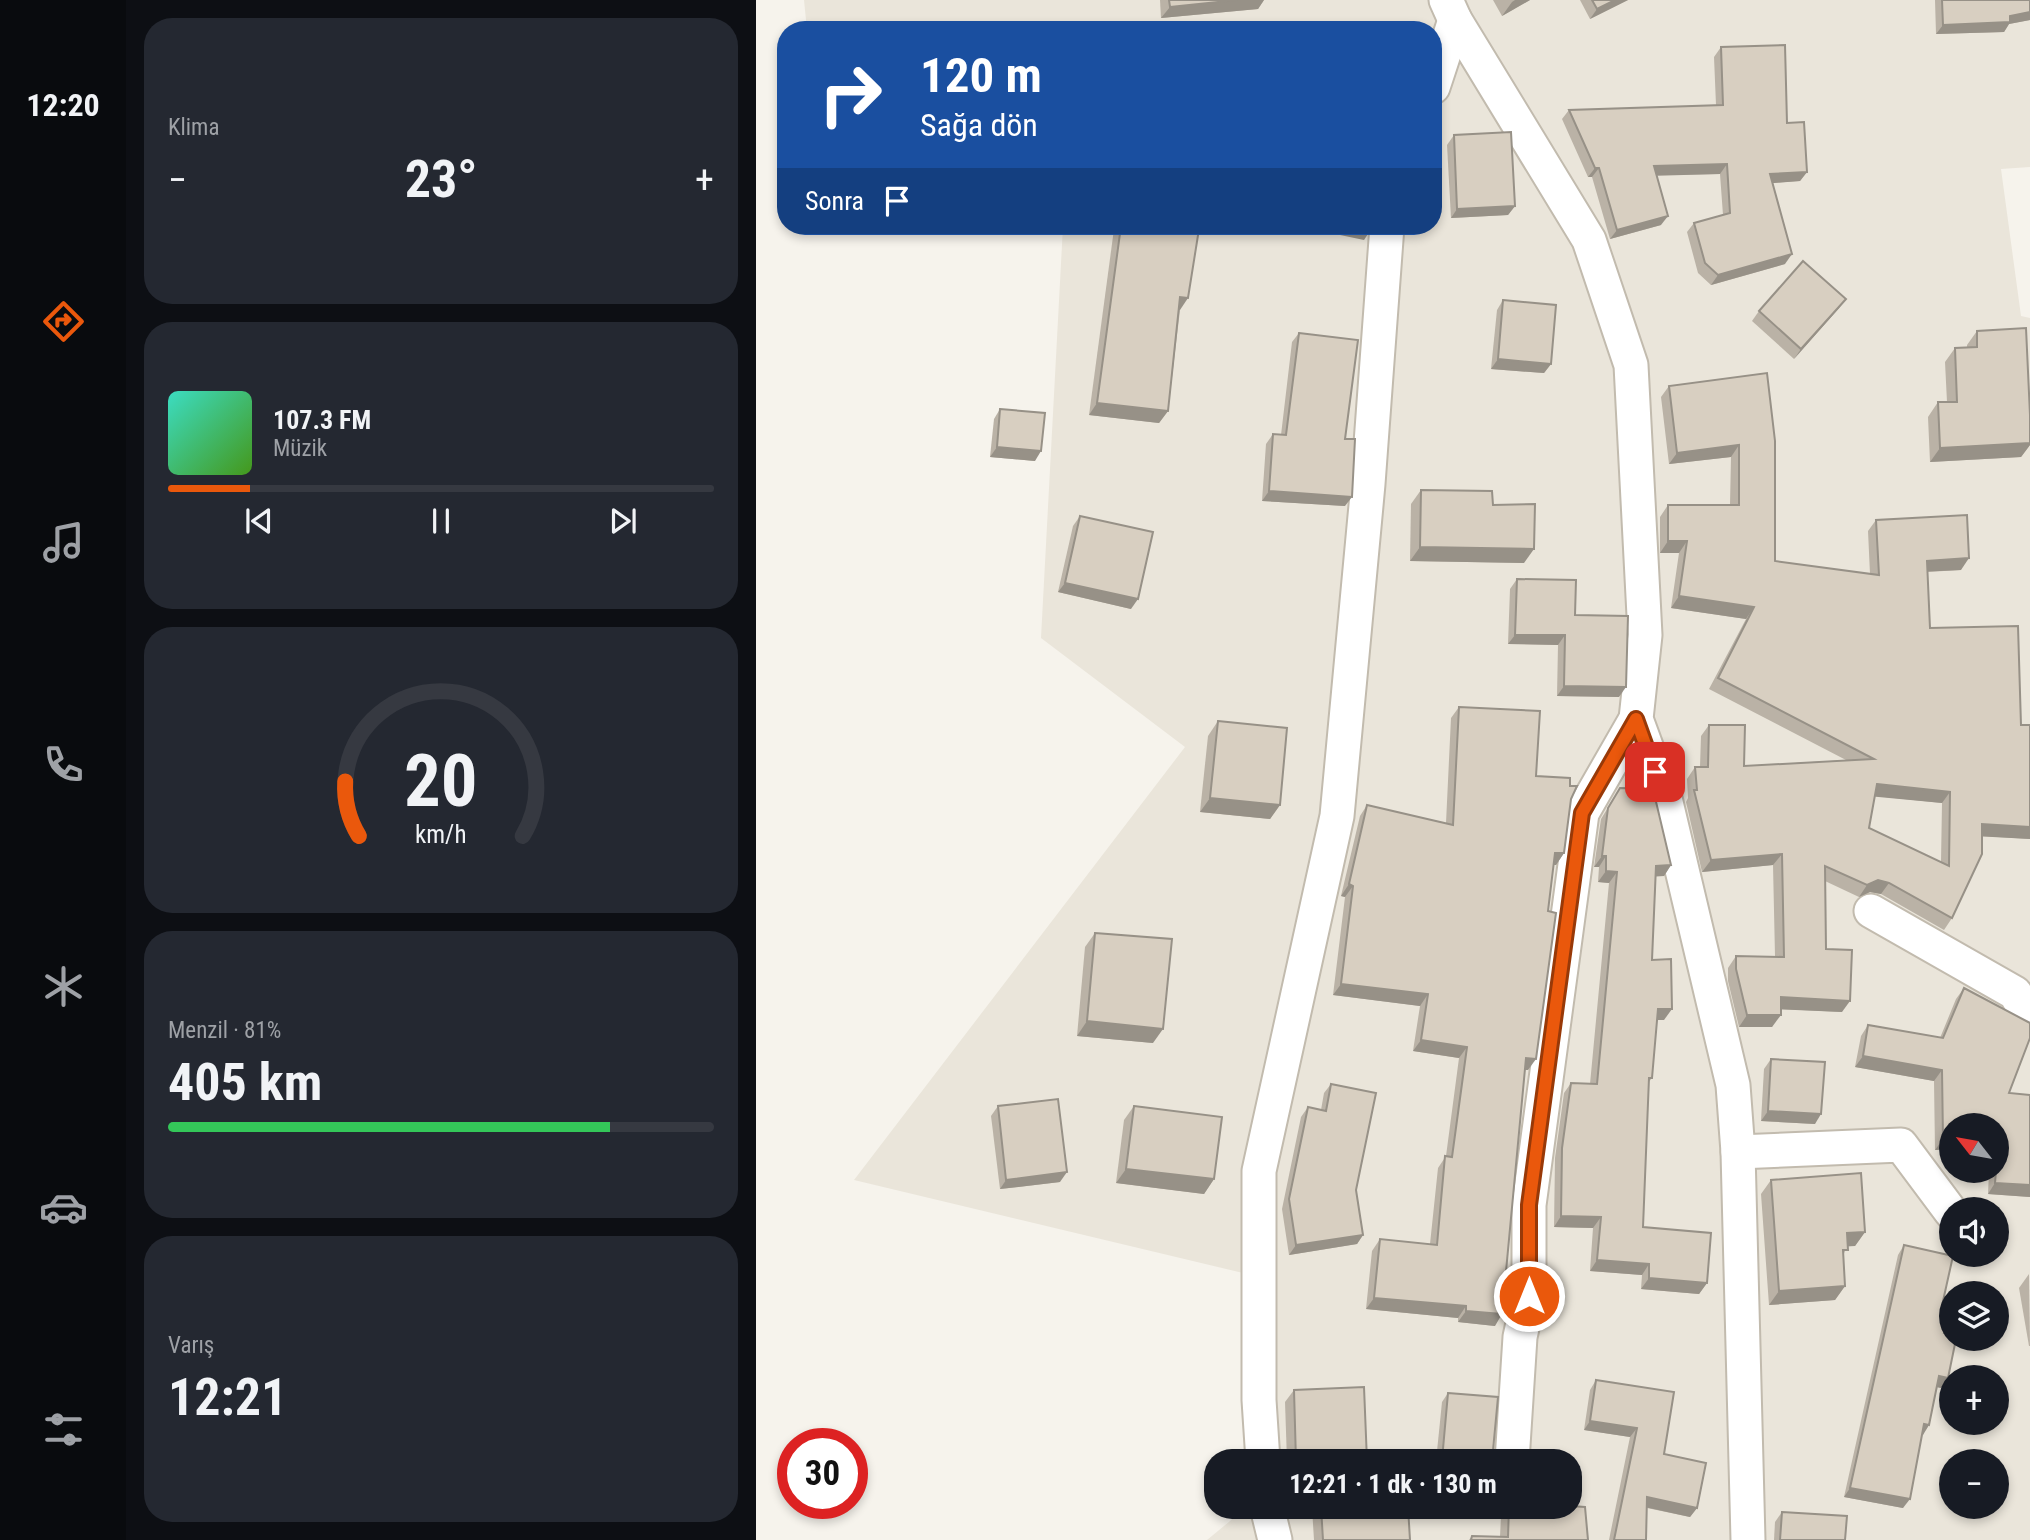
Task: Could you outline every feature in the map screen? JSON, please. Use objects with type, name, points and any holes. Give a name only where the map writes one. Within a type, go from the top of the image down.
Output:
[{"type":"street","points":[[1442,46],[1450,10]]},
{"type":"street","points":[[1450,10],[1589,240],[1631,365],[1645,635],[1636,719],[1582,813],[1529,1205],[1529,1296],[1520,1337],[1513,1449]]},
{"type":"street","points":[[1262,1449],[1259,1400],[1259,1171],[1337,816],[1368,484],[1386,235]]},
{"type":"street","points":[[1636,719],[1665,798],[1733,1085],[1738,1152],[1748,1540]]},
{"type":"street","points":[[1871,911],[2015,993],[2030,1018]]},
{"type":"street","points":[[1738,1152],[1901,1144],[1940,1197]]},
{"type":"street","points":[[1271,1519],[1275,1540]]},
{"type":"shaded area","points":[[804,0],[2030,0],[2030,167],[2001,169],[2021,316],[2030,318],[2030,1540],[1207,1540],[1232,1519],[1582,1519],[1582,1449],[1251,1449],[1243,1273],[854,1180],[1185,747],[1041,638],[1063,235],[1442,235],[1442,21],[806,21]]},
{"type":"building","points":[[1169,0],[1237,0],[1170,7]]},
{"type":"building","points":[[1592,0],[1615,0],[1597,9]]},
{"type":"building","points":[[1942,0],[2030,0],[2030,12],[2010,16],[2010,22],[1943,25]]},
{"type":"building","points":[[1785,45],[1787,123],[1804,122],[1807,172],[1770,174],[1792,254],[1718,275],[1705,263],[1694,223],[1730,213],[1727,164],[1654,166],[1668,216],[1617,230],[1599,168],[1595,168],[1569,110],[1723,105],[1721,47]]},
{"type":"building","points":[[1511,132],[1515,206],[1457,209],[1454,135]]},
{"type":"building","points":[[1120,235],[1198,235],[1188,298],[1180,297],[1168,411],[1097,403]]},
{"type":"building","points":[[1803,261],[1846,299],[1801,349],[1759,311]]},
{"type":"building","points":[[1503,300],[1556,305],[1551,364],[1498,359]]},
{"type":"building","points":[[2026,328],[2030,443],[1940,448],[1938,402],[1957,402],[1955,348],[1977,347],[1977,331]]},
{"type":"building","points":[[1299,333],[1358,340],[1345,439],[1355,439],[1352,497],[1269,491],[1273,434],[1286,435]]},
{"type":"building","points":[[1767,373],[1775,441],[1775,561],[1879,575],[1876,520],[1967,515],[1969,558],[1927,561],[1930,628],[2018,626],[2021,725],[2030,725],[2030,827],[1982,824],[1982,854],[1952,918],[1889,883],[1878,880],[1867,885],[1825,866],[1826,949],[1852,950],[1850,1001],[1781,997],[1781,1015],[1747,1015],[1736,969],[1736,956],[1784,957],[1782,854],[1711,860],[1694,790],[1697,790],[1695,767],[1708,767],[1709,725],[1745,725],[1744,766],[1874,759],[1718,678],[1754,607],[1679,596],[1687,541],[1668,541],[1668,505],[1739,505],[1739,445],[1677,453],[1669,386]],"holes":[[[1877,784],[1950,792],[1949,866],[1869,828]]]},
{"type":"building","points":[[1000,409],[1045,413],[1041,451],[997,447]]},
{"type":"building","points":[[1421,490],[1492,491],[1493,505],[1535,504],[1534,549],[1420,547]]},
{"type":"building","points":[[1080,516],[1153,532],[1138,599],[1065,583]]},
{"type":"building","points":[[1517,579],[1576,580],[1575,615],[1628,616],[1626,687],[1564,686],[1565,635],[1515,635]]},
{"type":"building","points":[[1459,707],[1540,711],[1536,776],[1570,778],[1570,786],[1577,786],[1571,799],[1564,853],[1555,853],[1548,911],[1556,913],[1536,1059],[1526,1058],[1502,1314],[1466,1311],[1466,1306],[1374,1298],[1380,1239],[1437,1245],[1445,1156],[1452,1157],[1467,1047],[1421,1040],[1428,994],[1341,984],[1353,886],[1349,884],[1367,805],[1453,825]]},
{"type":"building","points":[[1218,721],[1287,728],[1280,805],[1210,798]]},
{"type":"building","points":[[1620,788],[1653,789],[1671,865],[1656,866],[1652,960],[1671,959],[1672,1009],[1658,1009],[1652,1078],[1649,1078],[1643,1227],[1711,1233],[1707,1283],[1649,1278],[1649,1264],[1597,1260],[1601,1217],[1561,1216],[1562,1148],[1571,1083],[1597,1084],[1617,872],[1606,871],[1606,856],[1602,856],[1608,808]]},
{"type":"building","points":[[1095,933],[1172,939],[1163,1029],[1087,1021]]},
{"type":"building","points":[[1964,988],[2030,1023],[2030,1038],[2009,1093],[2030,1095],[2030,1185],[1995,1183],[2009,1183],[2009,1113],[1943,1113],[1942,1070],[1863,1056],[1868,1025],[1943,1038]]},
{"type":"building","points":[[1771,1059],[1825,1062],[1821,1114],[1768,1111]]},
{"type":"building","points":[[1331,1084],[1376,1093],[1356,1190],[1363,1235],[1296,1245],[1289,1199],[1308,1107],[1326,1111]]},
{"type":"building","points":[[1058,1099],[1067,1172],[1006,1180],[998,1106]]},
{"type":"building","points":[[1134,1106],[1222,1117],[1214,1179],[1126,1169]]},
{"type":"building","points":[[1861,1173],[1865,1232],[1847,1233],[1848,1250],[1843,1250],[1845,1286],[1779,1291],[1771,1180]]},
{"type":"building","points":[[1904,1245],[1939,1253],[1939,1267],[1951,1267],[1947,1281],[1939,1281],[1939,1351],[1954,1351],[1951,1365],[1939,1365],[1929,1425],[1924,1424],[1910,1499],[1850,1488]]},
{"type":"building","points":[[1596,1380],[1674,1392],[1664,1454],[1706,1463],[1697,1508],[1647,1497],[1646,1540],[1614,1540],[1637,1428],[1590,1421]]},
{"type":"building","points":[[1364,1387],[1367,1449],[1296,1449],[1294,1390]]},
{"type":"building","points":[[1448,1393],[1498,1397],[1493,1449],[1443,1449]]},
{"type":"building","points":[[1582,1507],[1585,1507],[1588,1540],[1471,1540],[1472,1536],[1508,1537],[1509,1519],[1582,1519]]},
{"type":"building","points":[[1782,1512],[1847,1516],[1845,1540],[1780,1540]]},
{"type":"building","points":[[1322,1519],[1409,1519],[1410,1540],[1323,1540]]},
{"type":"route","points":[[1529,1296],[1529,1205],[1582,813],[1636,719],[1655,772]]}]
